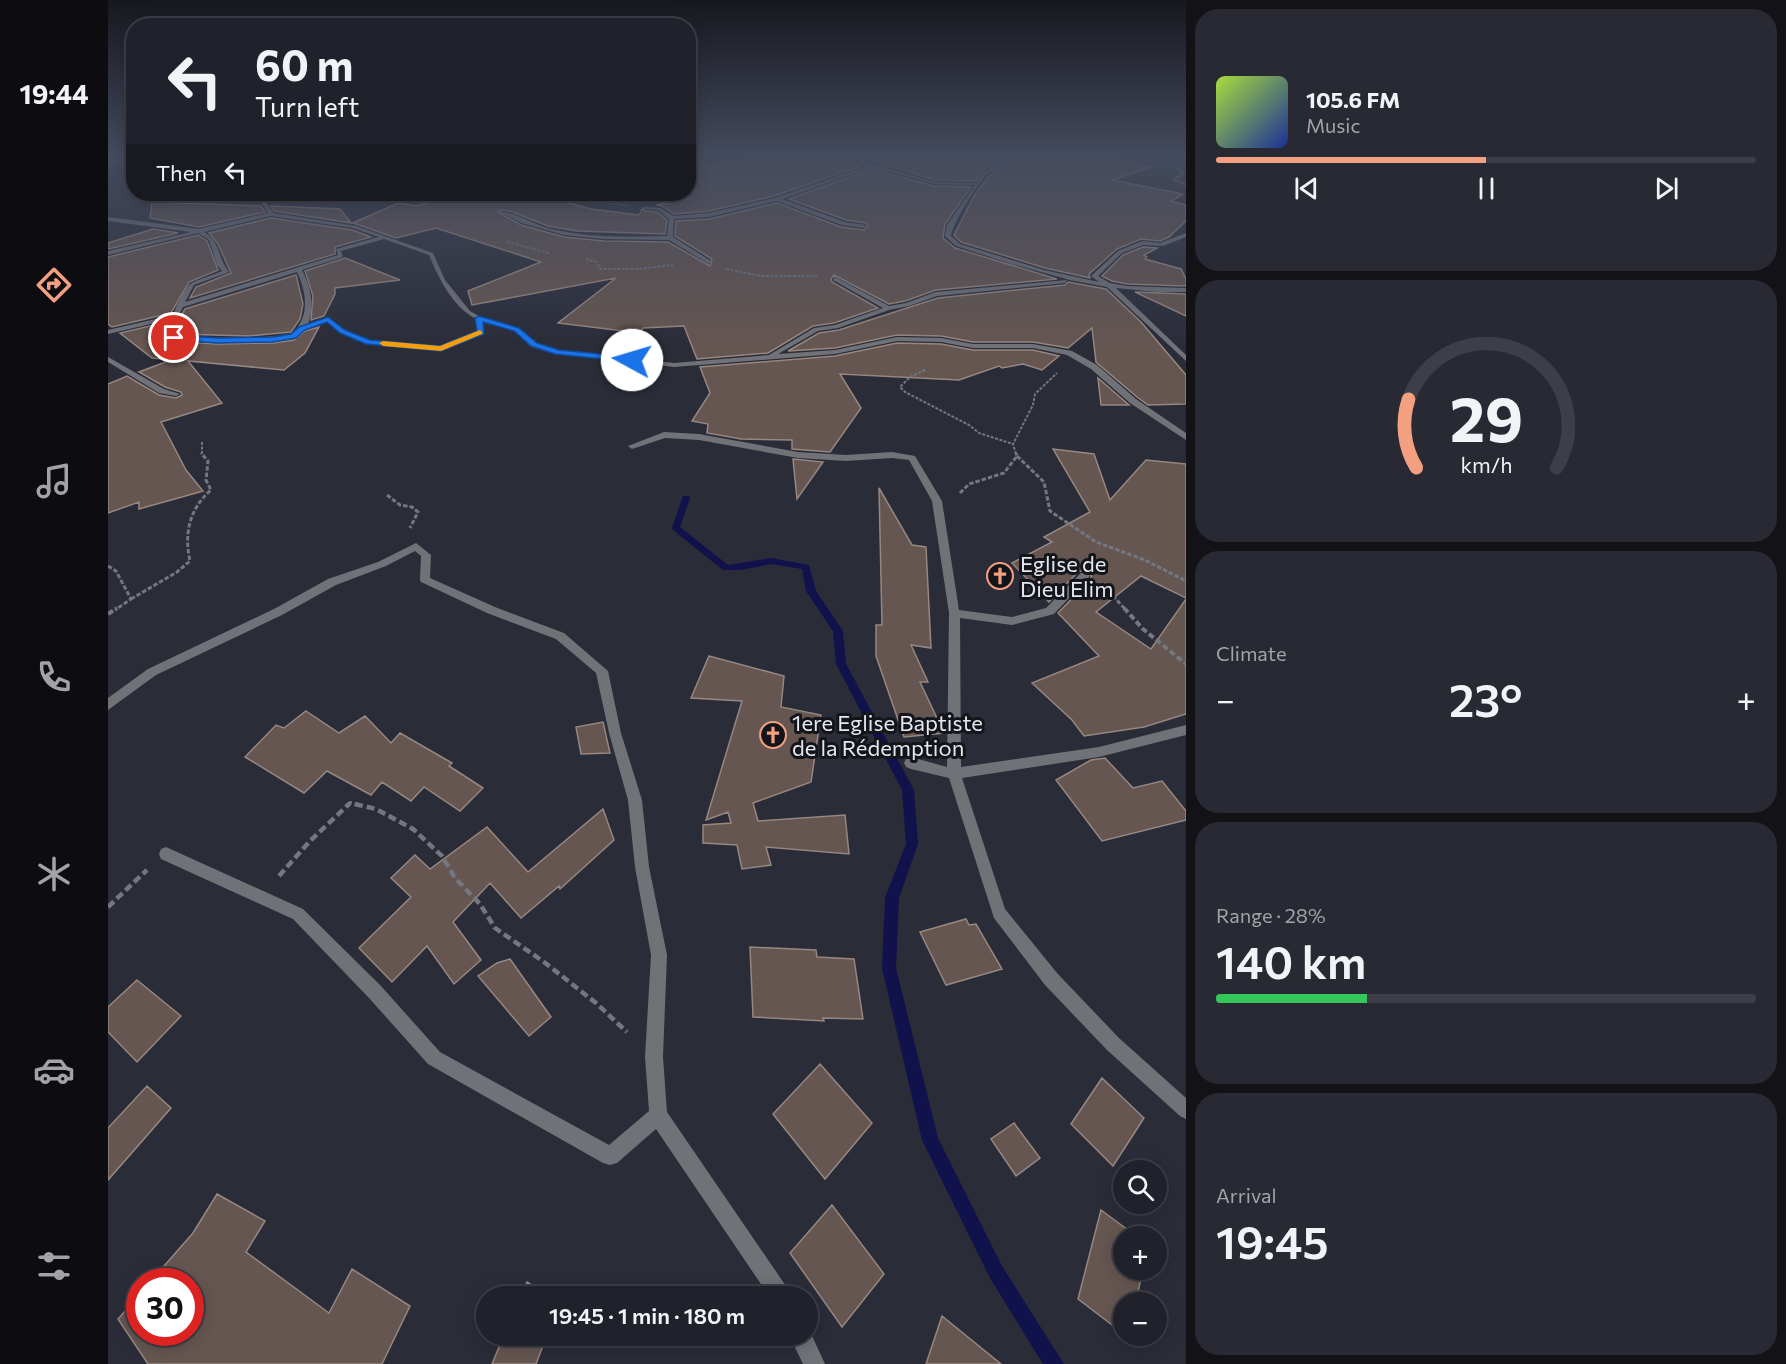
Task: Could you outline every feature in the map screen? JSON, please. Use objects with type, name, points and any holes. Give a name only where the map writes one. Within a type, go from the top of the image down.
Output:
[{"type":"street","points":[[108,219],[198,231],[212,239],[220,265],[226,272],[215,278],[192,284],[176,316],[108,332]]},
{"type":"street","points":[[108,254],[251,219]]},
{"type":"street","points":[[301,219],[354,227],[431,254],[442,280],[468,312],[479,318],[517,329],[534,345],[558,352],[674,365],[835,352],[897,339],[941,340],[973,345],[1033,346],[1069,353],[1094,367],[1133,401],[1186,437]]},
{"type":"street","points":[[517,219],[536,228],[569,235],[596,238],[670,238],[709,262]]},
{"type":"street","points":[[670,238],[672,219]]},
{"type":"street","points":[[830,219],[844,224],[864,226]]},
{"type":"street","points":[[954,219],[950,225],[948,236],[958,245],[1078,281],[1110,286],[1186,290]]},
{"type":"street","points":[[1186,235],[1161,244],[1142,243],[1120,252],[1094,276],[1110,286],[1186,359]]},
{"type":"street","points":[[183,305],[341,256],[338,250],[385,237]]},
{"type":"street","points":[[157,321],[174,338],[217,340],[273,339],[294,336],[310,314],[305,279],[298,268]]},
{"type":"street","points":[[835,279],[888,308]]},
{"type":"street","points":[[768,356],[816,329],[836,327],[936,294],[1078,281]]},
{"type":"street","points":[[302,328],[328,319],[342,332],[369,342],[441,348],[481,332],[479,318]]},
{"type":"street","points":[[1172,344],[1186,347]]},
{"type":"street","points":[[108,359],[162,392],[176,394]]},
{"type":"street","points":[[632,446],[664,435],[699,437],[798,454],[846,458],[892,455],[912,458],[937,501],[954,613],[954,774],[999,913],[1059,987],[1113,1044],[1186,1110]]},
{"type":"street","points":[[108,705],[152,672],[278,612],[332,582],[382,564],[416,546],[426,555],[425,580],[491,610],[560,636],[602,671],[615,733],[635,800],[642,867],[659,956],[654,1057],[658,1115],[773,1286]]},
{"type":"street","points":[[954,613],[1012,621],[1050,611],[1085,575]]},
{"type":"street","points":[[911,763],[954,774],[1099,752],[1186,730]]},
{"type":"street","points":[[166,854],[298,914],[375,992],[434,1058],[610,1156],[658,1115]]},
{"type":"street","points":[[805,1346],[814,1364]]},
{"type":"path","points":[[507,242],[553,254]]},
{"type":"path","points":[[580,258],[597,262],[600,269],[612,270],[709,262],[738,273],[835,279]]},
{"type":"path","points":[[1033,346],[1037,353],[1060,363],[1059,370],[1035,394],[1030,411],[1013,444],[1017,456],[1044,482],[1050,511],[1096,542],[1145,561],[1186,581]]},
{"type":"path","points":[[925,370],[910,377],[900,387],[905,392],[969,425],[974,432],[985,438],[1013,444]]},
{"type":"path","points":[[108,614],[177,572],[190,561],[186,542],[195,509],[202,497],[211,490],[206,480],[208,461],[203,457],[200,446],[202,442]]},
{"type":"path","points":[[940,525],[963,488],[979,479],[1003,474],[1017,456]]},
{"type":"path","points":[[387,495],[400,506],[412,507],[418,512],[405,537],[401,554]]},
{"type":"path","points":[[108,566],[116,571],[131,599]]},
{"type":"path","points":[[1085,575],[1108,589],[1143,629],[1186,664]]},
{"type":"path","points":[[259,897],[310,841],[350,803],[376,809],[413,829],[442,856],[455,878],[480,904],[495,928],[544,962],[596,1003],[654,1057]]},
{"type":"path","points":[[108,907],[130,884],[166,854]]},
{"type":"building","points":[[154,219],[236,219],[199,227]]},
{"type":"building","points":[[275,219],[352,230],[371,237],[335,247],[335,254],[190,298],[196,287],[231,273],[218,244],[209,233]]},
{"type":"building","points":[[323,219],[348,219],[351,223]]},
{"type":"building","points":[[363,219],[510,219],[521,225],[564,237],[604,241],[668,242],[710,266],[712,259],[675,236],[676,221],[819,219],[841,227],[864,230],[868,226],[866,223],[842,219],[949,219],[945,224],[943,238],[955,248],[1057,279],[936,290],[889,304],[834,275],[832,282],[878,308],[834,323],[813,326],[768,353],[697,359],[684,326],[643,328],[640,333],[558,323],[616,278],[472,305],[468,291],[541,262],[436,228],[396,238],[353,223]]},
{"type":"building","points":[[529,219],[667,220],[665,234],[577,231],[548,226]]},
{"type":"building","points":[[962,219],[1186,219],[1169,237],[1160,241],[1141,239],[1117,249],[1089,274],[1090,278],[1045,268],[961,242],[954,235]]},
{"type":"building","points":[[153,229],[178,233],[108,249],[108,243]]},
{"type":"building","points":[[198,235],[207,241],[218,270],[189,282],[171,313],[112,327],[108,324],[108,257]]},
{"type":"building","points":[[1143,247],[1157,248],[1144,255],[1147,257],[1145,259],[1181,269],[1186,279],[1186,286],[1127,284],[1102,276],[1123,255]]},
{"type":"building","points":[[345,258],[400,280],[335,288],[335,294],[324,316],[311,320],[313,296],[305,271]]},
{"type":"building","points":[[296,275],[303,304],[300,319],[291,332],[249,336],[177,334],[165,322],[179,319],[185,309]]},
{"type":"building","points":[[1068,282],[1106,289],[1141,322],[1186,375],[1186,404],[1148,405],[1137,397],[1096,362],[1092,328],[1068,348],[1033,342],[973,342],[941,336],[897,335],[835,348],[788,351],[819,333],[839,330],[938,298],[1065,285]]},
{"type":"building","points":[[1135,292],[1186,294],[1186,316]]},
{"type":"building","points":[[154,325],[172,341],[217,344],[273,343],[294,340],[305,331],[319,327],[305,353],[284,370],[188,361],[222,403],[161,422],[186,470],[203,491],[139,509],[139,502],[108,513],[108,384],[127,376],[159,395],[176,398],[182,395],[181,392],[165,387],[139,372],[171,360],[152,358],[120,333]]},
{"type":"building","points":[[897,343],[941,344],[973,350],[1033,350],[1059,356],[1042,370],[1023,364],[1002,368],[999,366],[959,380],[840,374],[861,408],[830,452],[792,449],[792,440],[741,439],[707,433],[708,424],[692,421],[710,393],[700,367],[835,356]]},
{"type":"building","points":[[1098,378],[1129,405],[1101,405]]},
{"type":"building","points":[[1053,449],[1094,454],[1110,500],[1146,460],[1186,464],[1186,598],[1141,576],[1096,612],[1151,649],[1186,599],[1186,714],[1144,727],[1084,736],[1072,720],[1032,683],[1099,656],[1058,613],[1091,579],[1091,572],[1079,571],[1049,602],[1012,563],[1052,542],[1044,537],[1090,512]]},
{"type":"building","points":[[793,459],[823,462],[797,499]]},
{"type":"building","points":[[879,488],[912,545],[926,547],[931,648],[911,645],[928,682],[920,682],[944,733],[904,737],[876,656],[876,625],[882,625]]},
{"type":"building","points":[[709,656],[784,676],[781,707],[821,715],[811,782],[753,803],[758,821],[845,815],[849,854],[766,847],[771,865],[742,869],[737,845],[703,843],[703,825],[731,823],[728,812],[706,820],[742,701],[691,698]]},
{"type":"building","points":[[306,711],[339,733],[365,716],[391,743],[400,733],[452,763],[449,766],[483,788],[460,811],[424,787],[411,801],[382,782],[371,795],[327,771],[304,793],[245,757],[276,725],[284,728]]},
{"type":"building","points":[[603,722],[610,753],[581,754],[576,727]]},
{"type":"building","points":[[1105,758],[1133,788],[1162,781],[1186,811],[1186,820],[1102,841],[1056,780],[1091,760]]},
{"type":"building","points":[[603,809],[614,840],[560,889],[559,886],[521,918],[490,883],[453,922],[481,960],[454,984],[427,946],[392,982],[359,948],[411,897],[391,878],[415,855],[430,869],[487,827],[528,872]]},
{"type":"building","points":[[966,919],[969,925],[976,924],[1002,969],[946,985],[920,932]]},
{"type":"building","points":[[750,947],[816,950],[817,957],[854,959],[863,1019],[823,1018],[824,1021],[753,1017]]},
{"type":"building","points":[[510,959],[551,1017],[529,1036],[478,976],[497,963]]},
{"type":"building","points":[[137,980],[181,1016],[137,1062],[108,1032],[108,1007]]},
{"type":"building","points":[[820,1064],[872,1123],[825,1179],[773,1114]]},
{"type":"building","points":[[1102,1078],[1144,1118],[1117,1160],[1113,1160],[1113,1166],[1071,1124]]},
{"type":"building","points":[[147,1086],[171,1108],[108,1180],[108,1128]]},
{"type":"building","points":[[1014,1123],[1040,1158],[1016,1176],[991,1139]]},
{"type":"building","points":[[217,1194],[265,1221],[246,1252],[329,1313],[352,1269],[410,1306],[382,1364],[148,1364],[136,1346],[204,1346],[204,1268],[162,1268],[193,1233]]},
{"type":"building","points":[[832,1205],[884,1274],[842,1327],[818,1293],[818,1286],[813,1286],[790,1253]]},
{"type":"building","points":[[1101,1210],[1123,1226],[1113,1226],[1113,1280],[1141,1280],[1138,1292],[1113,1292],[1113,1326],[1078,1299]]},
{"type":"building","points":[[126,1310],[126,1331],[118,1319]]},
{"type":"building","points":[[942,1316],[1001,1364],[926,1364]]},
{"type":"building","points":[[499,1346],[543,1346],[536,1364],[492,1364]]},
{"type":"waterway","points":[[686,498],[676,528],[726,568],[771,561],[806,567],[811,591],[838,631],[841,664],[908,790],[912,844],[892,898],[889,968],[930,1140],[996,1272],[1054,1364]]},
{"type":"slow traffic","points":[[383,343],[441,348],[480,333]]},
{"type":"place","name":"Eglise de Dieu Elim","points":[[1000,576]]},
{"type":"place","name":"1ere Eglise Baptiste de la Rédemption","points":[[773,735]]},
{"type":"route","points":[[174,338],[273,339],[294,336],[302,328],[328,319],[342,332],[369,342],[441,348],[481,332],[479,318],[517,329],[534,345],[558,352],[632,360]]}]
